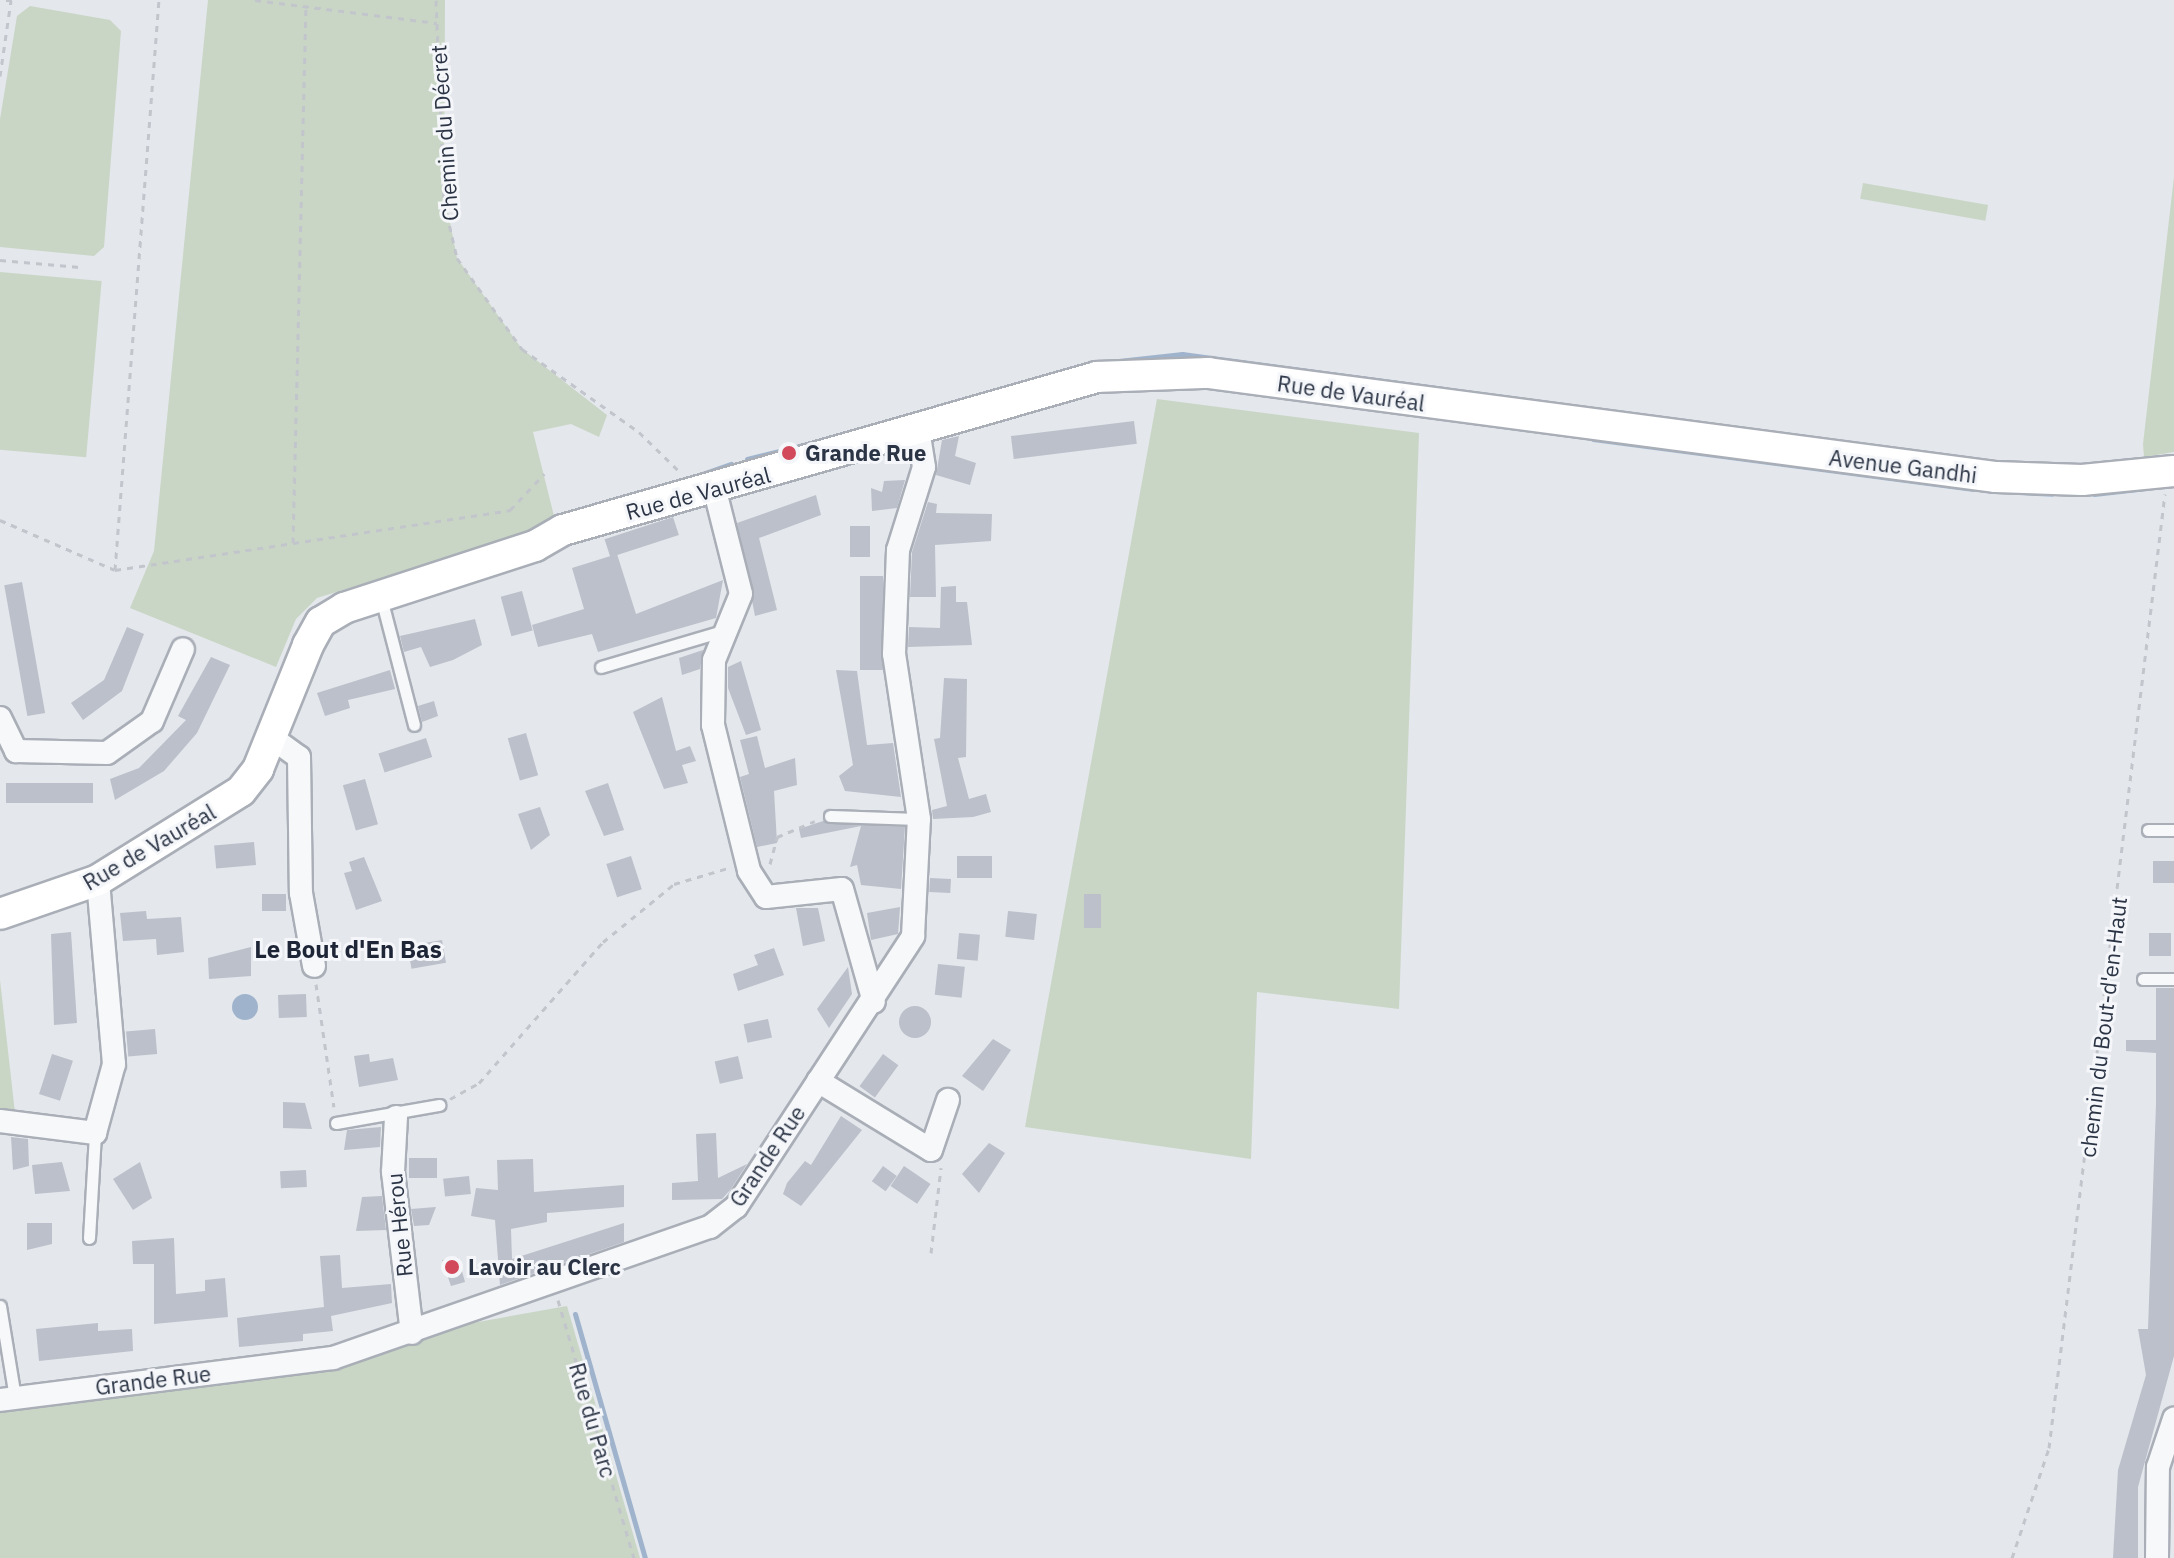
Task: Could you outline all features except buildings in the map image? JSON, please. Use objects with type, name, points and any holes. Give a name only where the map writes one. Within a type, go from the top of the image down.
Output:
[{"type":"main road","name":"Rue de Vauréal","points":[[0,914],[98,880],[241,791],[271,737],[321,622],[379,594],[535,546],[563,530],[705,494],[1097,377],[1162,370],[1634,431]]},
{"type":"main road","name":"Avenue Gandhi","points":[[1634,431],[1996,477],[2170,480]]},
{"type":"street","name":"Grande Rue","points":[[7,1399],[333,1358],[710,1227],[736,1207],[874,1002],[913,936],[919,819],[894,654],[898,550],[924,467],[918,430]]},
{"type":"street","points":[[705,494],[741,594],[714,660],[713,725],[738,870],[766,897],[842,889],[874,1002]]},
{"type":"street","points":[[0,718],[16,751],[107,753],[152,721],[183,649]]},
{"type":"street","points":[[271,737],[299,757],[301,893],[314,966]]},
{"type":"street","points":[[0,1121],[95,1133],[114,1064],[98,880]]},
{"type":"street","points":[[818,1081],[931,1150],[948,1100]]},
{"type":"street","name":"Rue Hérou","points":[[396,1117],[393,1172],[412,1333]]},
{"type":"street","points":[[2157,1558],[2158,1467],[2174,1419]]},
{"type":"lane","points":[[379,594],[414,725]]},
{"type":"lane","points":[[601,667],[726,630]]},
{"type":"lane","points":[[830,816],[919,819]]},
{"type":"lane","points":[[2148,830],[2174,830]]},
{"type":"lane","points":[[2143,979],[2174,979]]},
{"type":"lane","points":[[336,1123],[396,1117],[439,1105]]},
{"type":"lane","points":[[89,1238],[95,1133]]},
{"type":"lane","points":[[0,1306],[7,1399]]},
{"type":"path","points":[[0,76],[11,0]]},
{"type":"path","points":[[115,570],[159,0]]},
{"type":"path","points":[[255,0],[437,23]]},
{"type":"path","name":"Chemin du Décret","points":[[436,0],[444,202],[457,258],[522,349],[668,455],[705,494]]},
{"type":"path","points":[[293,543],[306,5]]},
{"type":"path","points":[[0,260],[80,267]]},
{"type":"path","points":[[0,520],[115,570],[510,510],[544,474]]},
{"type":"path","name":"chemin du Bout-d'en-Haut","points":[[2012,1558],[2049,1448],[2170,480]]},
{"type":"path","points":[[439,1105],[479,1083],[603,942],[674,884],[774,863],[777,837],[830,816]]},
{"type":"path","points":[[314,966],[336,1123]]},
{"type":"path","points":[[931,1150],[946,1175],[931,1253]]},
{"type":"path","name":"Rue du Parc","points":[[553,1282],[634,1558]]},
{"type":"green space","points":[[208,0],[445,0],[444,191],[457,258],[522,349],[607,415],[599,437],[571,424],[533,432],[556,524],[317,598],[296,619],[276,667],[130,608],[154,551]]},
{"type":"green space","points":[[30,6],[110,20],[121,31],[104,247],[94,256],[0,247],[0,119],[17,16]]},
{"type":"green space","points":[[2174,177],[2174,452],[2144,457],[2143,444]]},
{"type":"green space","points":[[1863,183],[1988,205],[1985,221],[1860,199]]},
{"type":"green space","points":[[0,272],[102,281],[86,457],[0,450]]},
{"type":"green space","points":[[1157,399],[1419,433],[1399,1009],[1257,992],[1251,1159],[1025,1127]]},
{"type":"green space","points":[[0,980],[15,1113],[0,1112]]},
{"type":"green space","points":[[567,1306],[640,1558],[0,1558],[0,1408]]},
{"type":"water","points":[[245,994],[254,998],[258,1007],[254,1016],[245,1020],[236,1016],[232,1007],[236,998]]},
{"type":"waterway","points":[[1091,364],[1182,354],[1446,389]]},
{"type":"waterway","points":[[941,406],[1070,369]]},
{"type":"waterway","points":[[1593,439],[1972,489]]},
{"type":"waterway","points":[[747,459],[820,441]]},
{"type":"waterway","points":[[699,475],[731,464]]},
{"type":"waterway","points":[[2094,494],[2147,488]]},
{"type":"waterway","points":[[2018,492],[2052,494]]},
{"type":"waterway","points":[[575,1314],[645,1558]]},
{"type":"place","name":"Grande Rue","points":[[789,453]]},
{"type":"place","name":"Lavoir au Clerc","points":[[452,1267]]},
{"type":"district","name":"Le Bout d'En Bas","points":[[348,950]]}]
